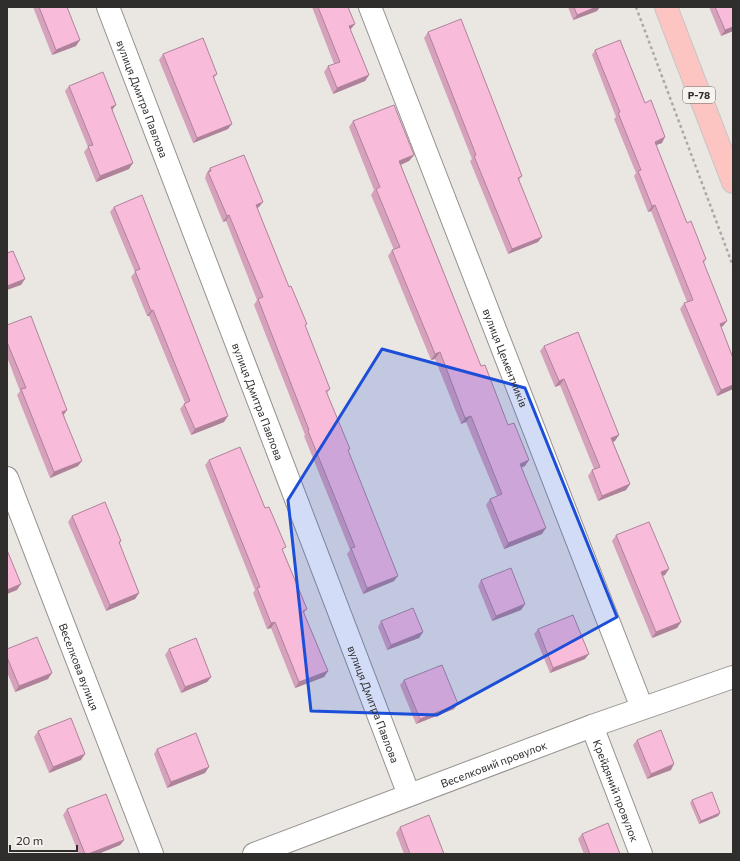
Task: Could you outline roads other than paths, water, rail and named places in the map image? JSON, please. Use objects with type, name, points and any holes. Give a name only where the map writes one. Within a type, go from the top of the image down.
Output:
[{"type":"main road","name":"Р-78","points":[[666,7],[733,182]]},
{"type":"street","name":"вулиця Дмитра Павлова","points":[[108,7],[408,795]]},
{"type":"street","name":"вулиця Цементників","points":[[370,7],[642,708]]},
{"type":"street","name":"Веселкова вулиця","points":[[7,478],[152,854]]},
{"type":"street","name":"Веселковий провулок","points":[[254,854],[592,726],[733,677]]},
{"type":"street","name":"Крейдяний провулок","points":[[592,726],[641,854]]}]
